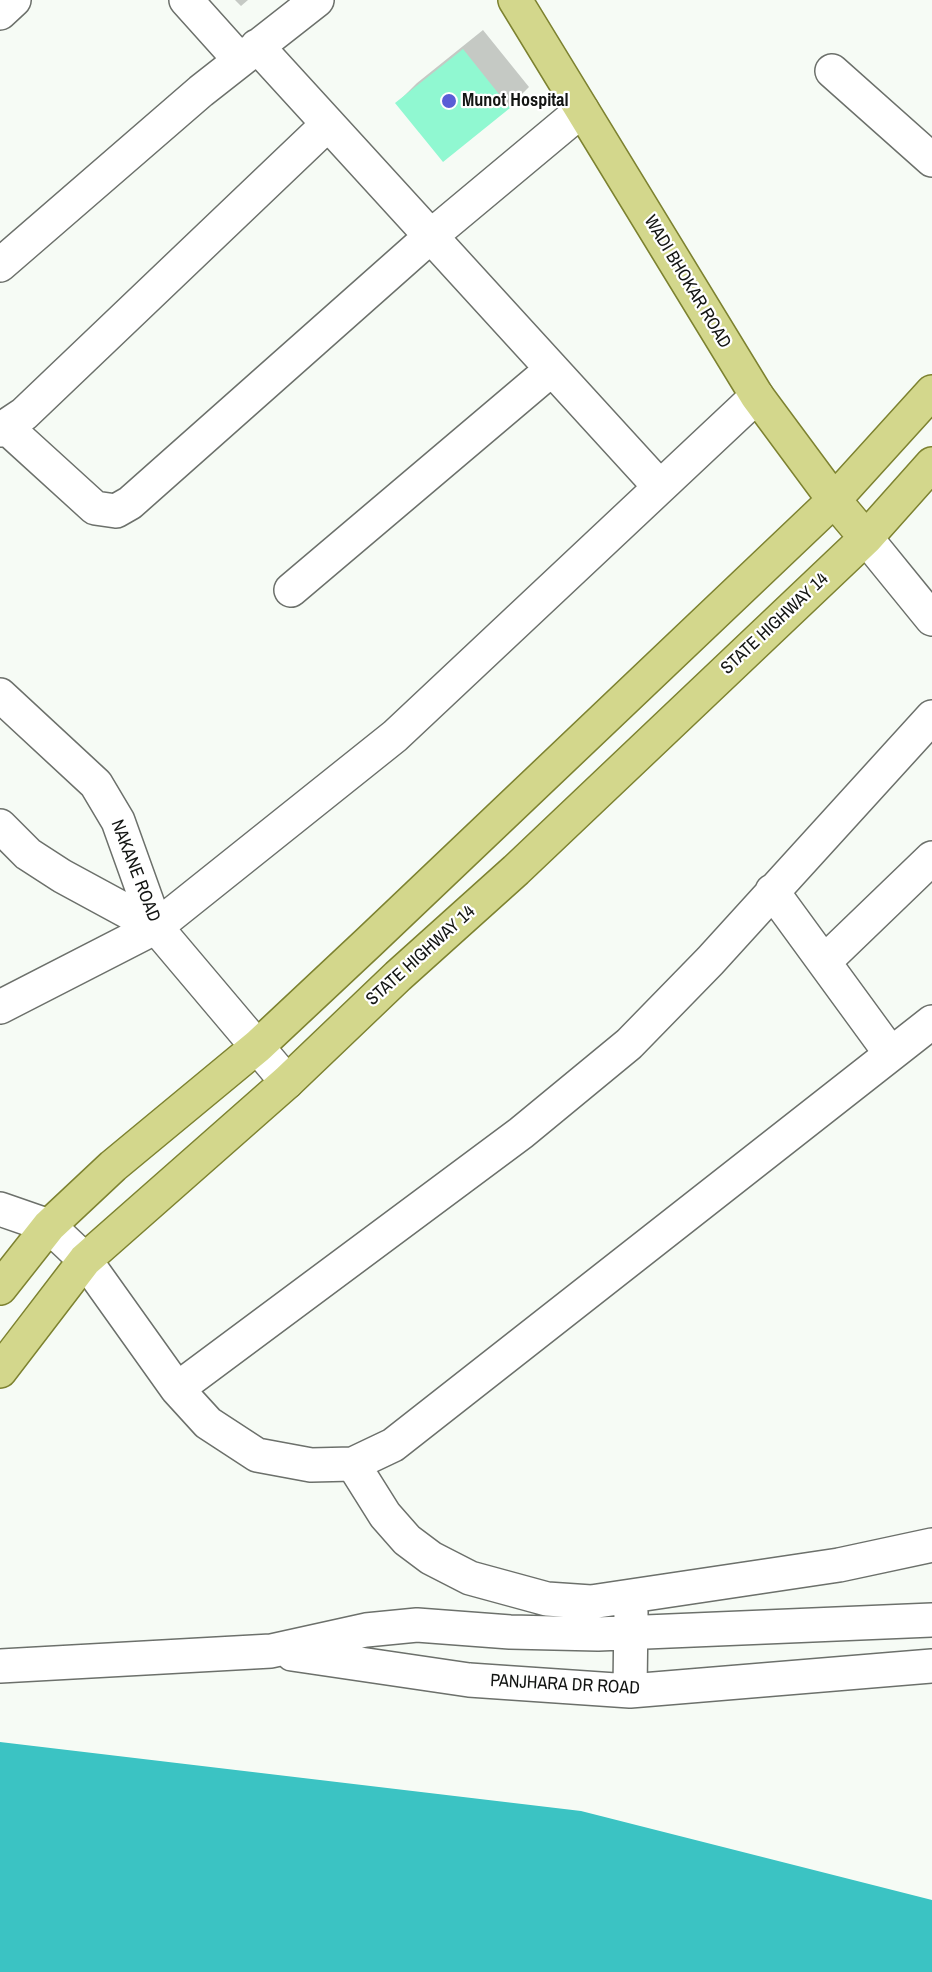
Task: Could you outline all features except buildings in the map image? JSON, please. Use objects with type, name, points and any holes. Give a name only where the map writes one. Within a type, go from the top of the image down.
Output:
[{"type":"main road","name":"WADI BHOKAR ROAD","points":[[515,0],[757,396],[834,500],[860,544]]},
{"type":"main road","points":[[0,1288],[49,1226],[113,1166],[258,1046],[834,500],[932,392]]},
{"type":"main road","name":"STATE HIGHWAY 14","points":[[0,1371],[85,1260],[287,1082],[398,976],[516,870],[860,544],[932,464]]},
{"type":"street","points":[[0,13],[14,0]]},
{"type":"street","points":[[186,0],[328,124],[660,487]]},
{"type":"street","points":[[0,265],[248,53],[317,0]]},
{"type":"street","points":[[832,71],[932,160]]},
{"type":"street","points":[[328,124],[24,414],[3,429],[95,508],[116,511],[130,503],[431,236],[582,110]]},
{"type":"street","points":[[291,590],[552,369]]},
{"type":"street","points":[[0,1006],[156,927],[395,736],[757,396]]},
{"type":"street","points":[[860,544],[932,619]]},
{"type":"street","name":"NAKANE ROAD","points":[[0,694],[96,784],[118,821],[156,927],[287,1082]]},
{"type":"street","points":[[177,1389],[521,1133],[629,1044],[932,717]]},
{"type":"street","points":[[0,826],[28,854],[62,876],[156,927]]},
{"type":"street","points":[[824,962],[932,858]]},
{"type":"street","points":[[772,891],[891,1054]]},
{"type":"street","points":[[0,1209],[49,1226],[85,1260],[177,1389],[208,1423],[257,1455],[310,1465],[353,1464],[393,1445],[932,1022]]},
{"type":"street","points":[[353,1464],[385,1515],[407,1540],[431,1558],[470,1578],[548,1599],[591,1602],[839,1565],[932,1545]]},
{"type":"street","points":[[630,1691],[632,1596]]},
{"type":"street","name":"PANJHARA DR ROAD","points":[[0,1666],[271,1651],[366,1630],[417,1625],[510,1632],[631,1632],[932,1620]]},
{"type":"street","name":"PANJHARA DR ROAD","points":[[271,1651],[469,1680],[630,1691],[932,1666]]},
{"type":"water","points":[[0,1742],[581,1811],[932,1900],[932,1972],[0,1972]]},
{"type":"place","name":"Munot Hospital","points":[[449,101]]}]
